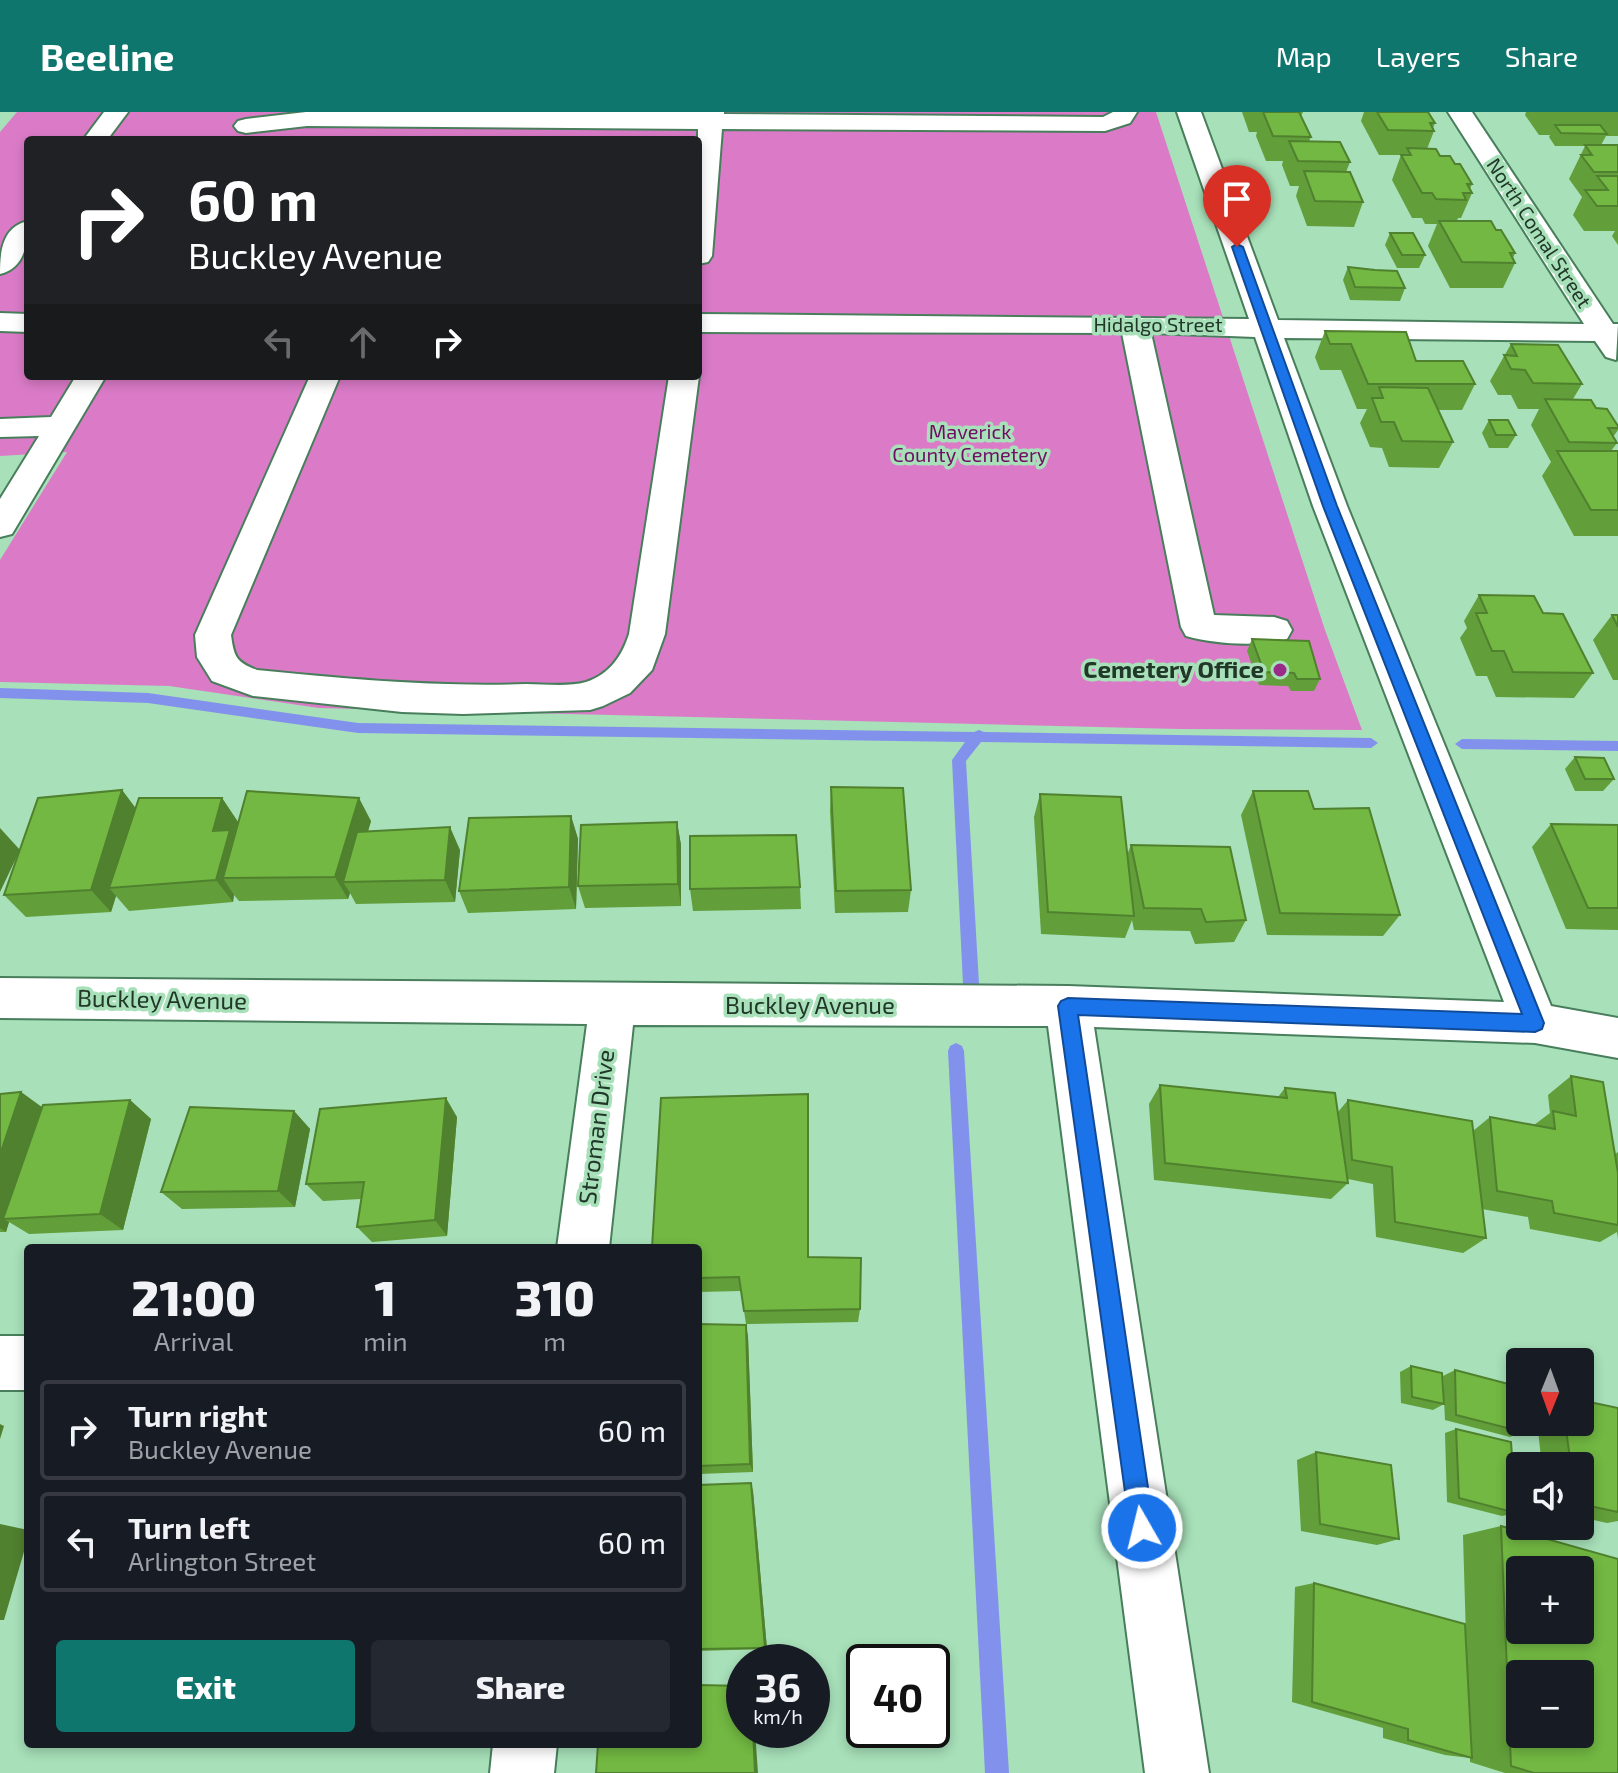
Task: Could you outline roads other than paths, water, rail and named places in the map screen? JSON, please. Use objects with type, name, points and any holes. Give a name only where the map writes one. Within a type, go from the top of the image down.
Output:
[{"type":"street","points":[[98,136],[116,112]]},
{"type":"street","points":[[252,125],[307,119],[711,117],[1105,124],[1122,118],[1125,112]]},
{"type":"street","points":[[1189,112],[1330,506],[1535,1023]]},
{"type":"street","name":"North Comal Street","points":[[1460,112],[1613,340]]},
{"type":"street","points":[[702,186],[711,117]]},
{"type":"street","points":[[252,125],[278,136]]},
{"type":"street","points":[[0,266],[24,234]]},
{"type":"street","points":[[0,322],[24,323]]},
{"type":"street","name":"Hidalgo Street","points":[[702,323],[1224,325],[1613,340]]},
{"type":"street","points":[[1135,325],[1199,627],[1274,630]]},
{"type":"street","points":[[0,526],[89,380]]},
{"type":"street","points":[[323,380],[213,635],[215,657],[225,672],[253,683],[402,698],[463,700],[590,696],[617,683],[639,661],[647,634],[683,380]]},
{"type":"street","points":[[0,428],[61,426]]},
{"type":"street","name":"Buckley Avenue","points":[[0,998],[612,1005],[1068,1006],[1535,1023],[1618,1038]]},
{"type":"street","name":"Stroman Drive","points":[[583,1244],[612,1005]]},
{"type":"street","points":[[1068,1006],[1177,1773]]},
{"type":"street","points":[[0,1363],[24,1363]]},
{"type":"street","points":[[522,1773],[525,1748]]},
{"type":"waterway","points":[[0,693],[148,698],[358,728],[977,737]]},
{"type":"waterway","points":[[971,984],[959,760],[977,737]]},
{"type":"waterway","points":[[977,737],[1371,743]]},
{"type":"waterway","points":[[1462,744],[1618,746]]},
{"type":"waterway","points":[[956,1051],[997,1773]]},
{"type":"place","name":"Cemetery Office","points":[[1280,670]]},
{"type":"park label","name":"Maverick County Cemetery","points":[[970,444]]}]
